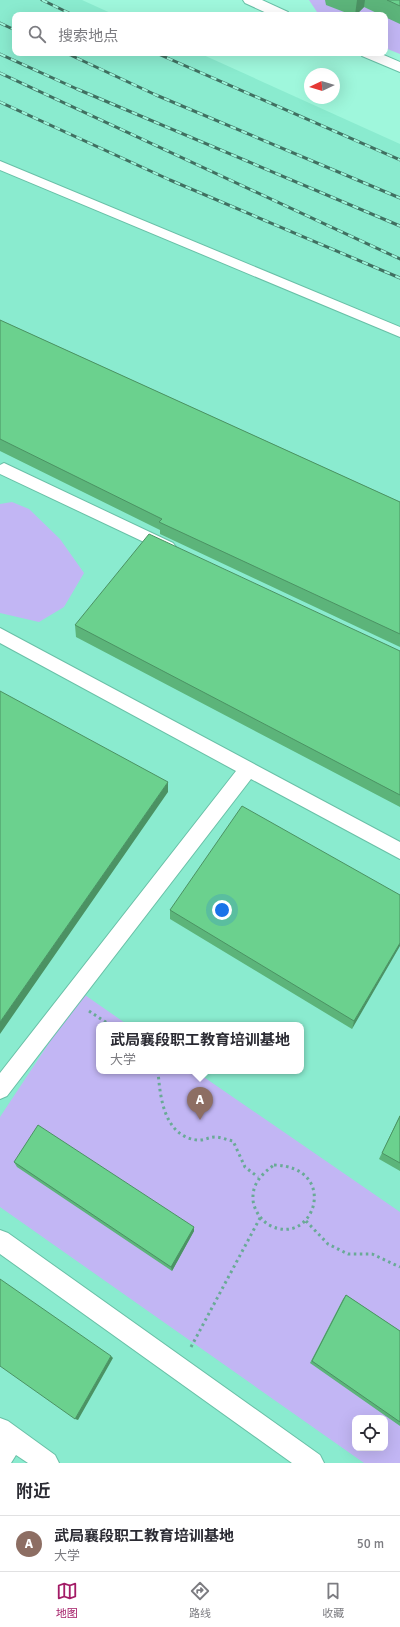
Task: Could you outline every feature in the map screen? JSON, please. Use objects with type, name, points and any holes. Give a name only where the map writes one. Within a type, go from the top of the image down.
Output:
[{"type":"street","points":[[250,0],[276,12]]},
{"type":"street","points":[[374,56],[400,68]]},
{"type":"lane","points":[[0,166],[400,332]]},
{"type":"lane","points":[[1,470],[184,554]]},
{"type":"lane","points":[[0,635],[400,851]]},
{"type":"lane","points":[[0,1089],[248,769]]},
{"type":"lane","points":[[0,1241],[312,1463]]},
{"type":"lane","points":[[0,1460],[6,1434],[47,1463]]},
{"type":"path","points":[[158,1074],[162,1104],[168,1120],[179,1134],[197,1140],[215,1137],[233,1141],[245,1167],[258,1177]]},
{"type":"path","points":[[274,1165],[294,1167],[303,1173],[310,1180],[314,1191],[312,1212],[306,1221],[298,1227],[288,1230],[278,1229],[268,1225],[260,1218],[255,1209],[253,1198],[254,1187],[258,1177],[265,1170],[274,1165]]},
{"type":"path","points":[[179,1368],[260,1218]]},
{"type":"path","points":[[306,1221],[328,1244],[348,1254],[372,1254],[400,1267]]},
{"type":"shaded area","points":[[0,0],[82,0],[108,12],[12,12],[12,56],[206,56],[304,101],[304,104],[312,104],[400,144],[400,1463],[0,1463]]},
{"type":"shaded area","points":[[309,0],[400,0],[400,54],[388,49],[388,12],[317,12]]},
{"type":"shaded area","points":[[12,502],[29,509],[60,539],[84,573],[64,607],[39,622],[0,613],[0,504]]},
{"type":"shaded area","points":[[82,993],[124,1022],[96,1022],[96,1074],[199,1074],[400,1212],[400,1463],[364,1463],[0,1207],[0,1117]]},
{"type":"building","points":[[387,0],[400,0],[400,6]]},
{"type":"building","points":[[0,320],[400,502],[400,634],[159,522],[162,519],[0,439]]},
{"type":"building","points":[[149,534],[400,651],[400,795],[75,625]]},
{"type":"building","points":[[0,691],[168,782],[0,1022]]},
{"type":"building","points":[[242,806],[400,895],[400,943],[354,1021],[170,910]]},
{"type":"building","points":[[400,1116],[400,1163],[382,1153]]},
{"type":"building","points":[[38,1125],[194,1227],[171,1267],[14,1162]]},
{"type":"building","points":[[0,1279],[111,1356],[75,1419],[0,1366]]},
{"type":"building","points":[[346,1295],[400,1331],[400,1422],[312,1361]]},
{"type":"railway","points":[[42,0],[67,12]]},
{"type":"railway","points":[[0,23],[12,29]]},
{"type":"railway","points":[[0,54],[77,89],[400,226]]},
{"type":"railway","points":[[72,56],[156,95],[400,198]]},
{"type":"railway","points":[[163,56],[400,160]]},
{"type":"railway","points":[[0,73],[400,259]]},
{"type":"railway","points":[[0,102],[170,180],[400,278]]},
{"type":"place","name":"武局襄段职工教育培训基地","points":[[200,1120]]}]
